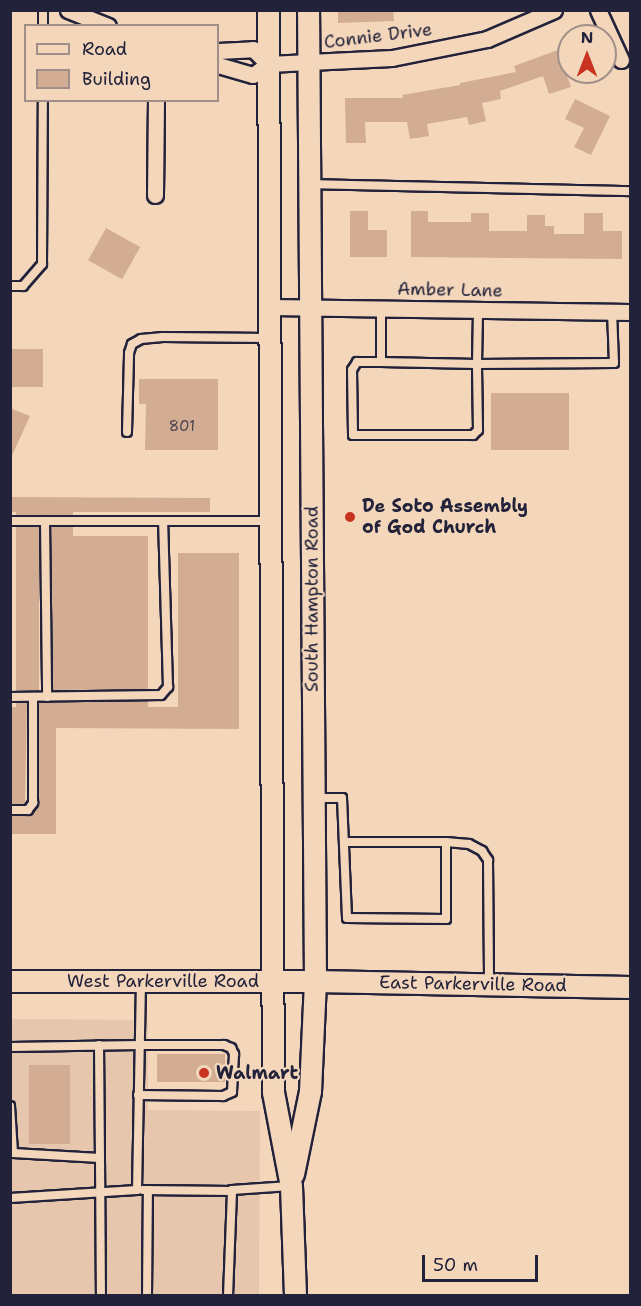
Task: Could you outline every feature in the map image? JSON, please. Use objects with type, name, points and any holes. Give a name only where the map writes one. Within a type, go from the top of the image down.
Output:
[{"type":"main road","name":"South Hampton Road","points":[[268,10],[273,1092],[291,1186],[296,1296]]},
{"type":"main road","name":"South Hampton Road","points":[[291,1186],[310,1091],[315,981],[308,10]]},
{"type":"main road","name":"West Parkerville Road","points":[[10,981],[315,981]]},
{"type":"main road","name":"East Parkerville Road","points":[[315,981],[630,987]]},
{"type":"street","points":[[68,10],[103,24]]},
{"type":"street","name":"Connie Drive","points":[[219,66],[254,75],[268,64],[392,58],[487,39],[554,10]]},
{"type":"street","points":[[598,10],[621,60]]},
{"type":"street","points":[[219,51],[253,49],[268,64]]},
{"type":"street","points":[[155,195],[156,102]]},
{"type":"street","name":"Amber Lane","points":[[270,307],[630,312]]},
{"type":"lane","points":[[10,286],[23,286],[42,264],[43,102]]},
{"type":"lane","points":[[309,184],[630,191]]},
{"type":"lane","points":[[381,309],[381,362]]},
{"type":"lane","points":[[478,310],[477,364],[477,430],[473,435],[353,435],[352,370],[357,362],[477,364],[614,363],[612,311]]},
{"type":"lane","points":[[127,432],[129,353],[132,344],[141,339],[163,337],[270,338]]},
{"type":"lane","points":[[10,521],[271,520]]},
{"type":"lane","points":[[45,521],[47,697]]},
{"type":"lane","points":[[10,698],[161,695],[168,687],[163,521]]},
{"type":"lane","points":[[10,810],[28,810],[33,803],[33,697]]},
{"type":"lane","points":[[314,798],[342,798],[347,918],[446,919],[446,842]]},
{"type":"lane","points":[[345,842],[446,842],[469,844],[482,850],[488,860],[489,984]]},
{"type":"lane","points":[[137,1191],[141,981]]},
{"type":"lane","points":[[99,1045],[101,1296]]},
{"type":"lane","points":[[10,1047],[224,1045],[231,1048],[234,1054],[233,1086],[231,1092],[223,1096],[138,1095]]},
{"type":"lane","points":[[10,1106],[13,1153],[100,1158]]},
{"type":"lane","points":[[10,1198],[137,1191],[231,1191],[291,1186]]},
{"type":"lane","points":[[147,1296],[148,1191]]},
{"type":"lane","points":[[228,1296],[231,1191]]},
{"type":"shaded area","points":[[11,1019],[148,1020],[148,1110],[260,1111],[259,1295],[11,1296]]},
{"type":"building","points":[[338,10],[393,10],[394,21],[338,23]]},
{"type":"building","points":[[557,50],[557,84],[570,84],[571,87],[549,94],[543,76],[500,91],[501,99],[482,103],[486,121],[469,125],[467,117],[427,124],[429,136],[410,139],[407,122],[365,122],[366,143],[346,143],[345,98],[403,98],[402,95],[516,72],[514,66]]},
{"type":"building","points":[[575,99],[610,116],[591,155],[574,147],[584,128],[565,119]]},
{"type":"building","points":[[350,211],[368,211],[368,230],[387,230],[387,257],[350,257]]},
{"type":"building","points":[[411,211],[428,211],[428,222],[471,222],[471,213],[489,213],[489,231],[527,231],[527,215],[545,215],[545,226],[554,226],[554,234],[584,234],[584,213],[603,213],[603,231],[622,231],[622,259],[411,257]]},
{"type":"building","points":[[106,228],[140,247],[122,279],[88,260]]},
{"type":"building","points":[[10,349],[43,349],[43,387],[10,387]]},
{"type":"building","points":[[139,379],[218,379],[218,450],[145,450],[146,404],[139,404]]},
{"type":"building","points":[[491,393],[569,393],[569,450],[491,450]]},
{"type":"building","points":[[10,408],[30,416],[10,460]]},
{"type":"building","points":[[10,497],[210,498],[210,512],[73,512],[73,515],[16,515],[16,512],[10,512]]},
{"type":"building","points":[[16,527],[39,527],[39,691],[16,691]]},
{"type":"building","points":[[51,527],[73,527],[73,536],[148,536],[148,689],[53,690]]},
{"type":"building","points":[[178,553],[239,553],[239,729],[56,728],[56,834],[10,834],[10,816],[30,816],[39,804],[39,703],[148,701],[148,707],[178,707]]},
{"type":"building","points":[[16,703],[27,703],[25,804],[10,804],[10,707],[16,707]]},
{"type":"building","points":[[157,1054],[225,1054],[225,1082],[157,1082]]},
{"type":"building","points":[[29,1065],[70,1065],[70,1144],[29,1144]]},
{"type":"place","name":"De Soto Assembly of God Church","points":[[350,517]]},
{"type":"place","name":"Walmart","points":[[204,1073]]}]
